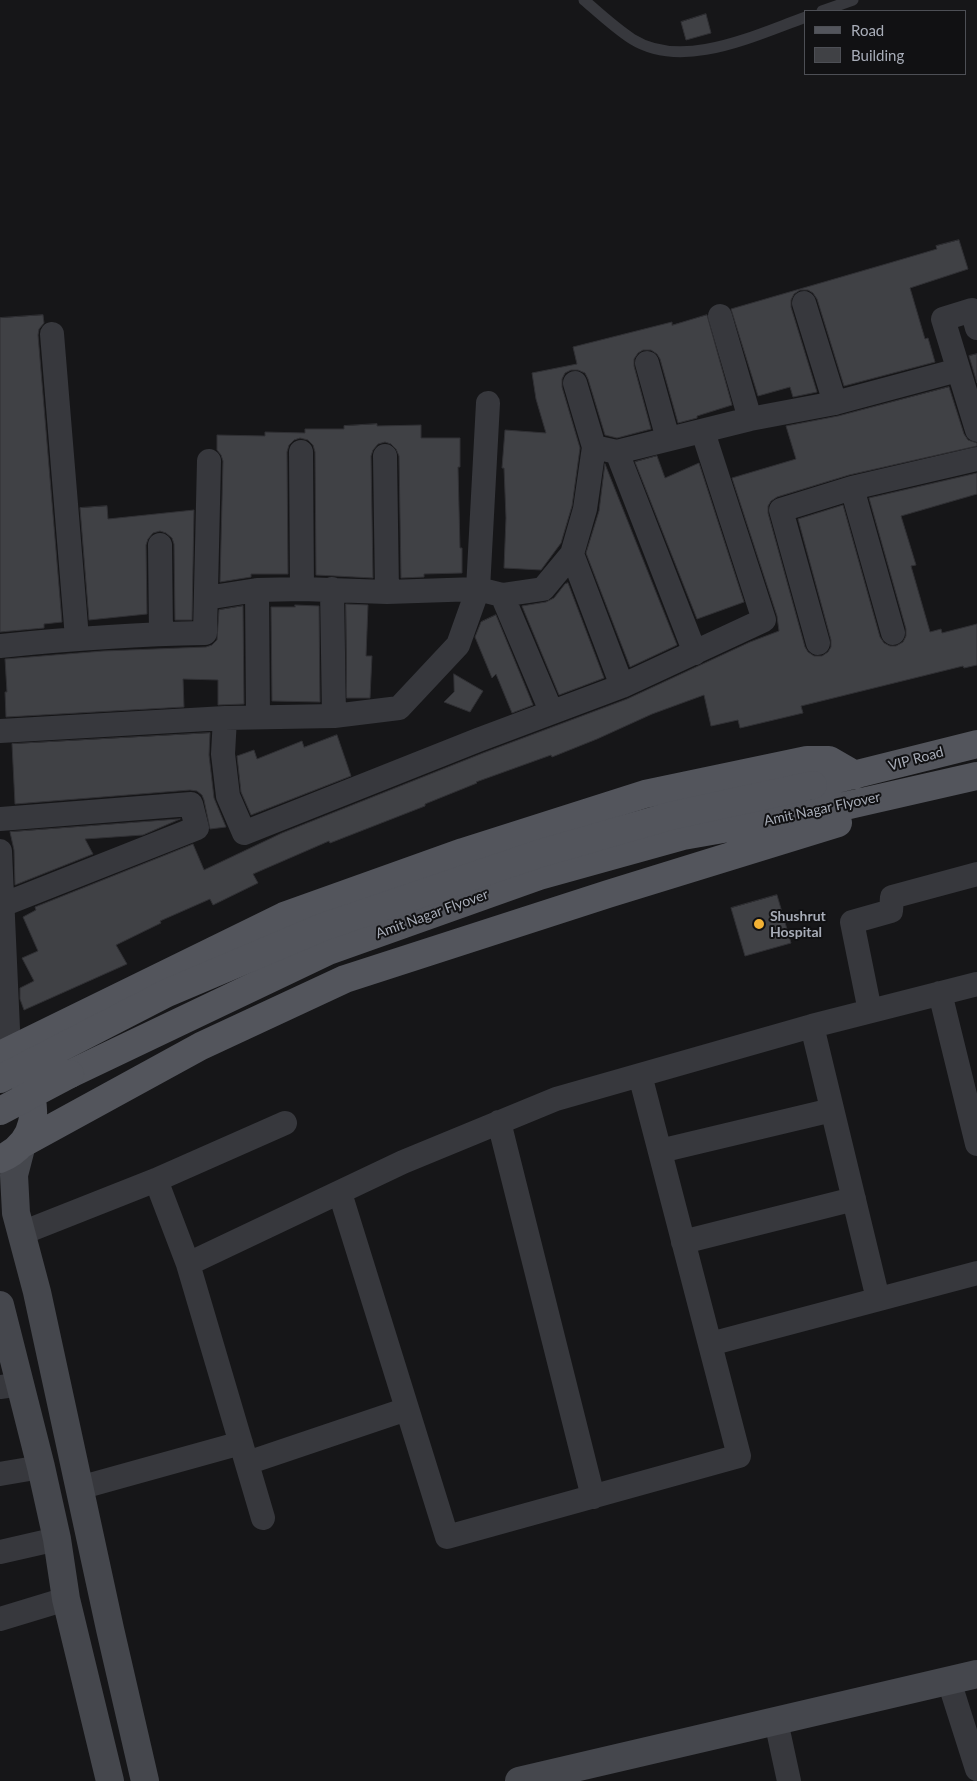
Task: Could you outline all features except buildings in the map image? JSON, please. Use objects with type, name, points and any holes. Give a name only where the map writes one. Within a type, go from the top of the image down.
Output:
[{"type":"main road","name":"VIP Road","points":[[855,775],[977,744]]},
{"type":"main road","points":[[0,1055],[284,916],[463,852],[645,794],[807,760],[829,760],[855,775]]},
{"type":"main road","name":"Amit Nagar Flyover","points":[[0,1080],[167,993],[323,927],[538,854],[670,816],[855,775]]},
{"type":"main road","name":"Amit Nagar Flyover","points":[[0,1111],[70,1074],[336,948],[539,876],[683,836],[814,812],[977,776]]},
{"type":"main road","points":[[0,1159],[10,1155],[22,1144],[200,1046],[344,979],[608,894],[858,817],[891,794]]},
{"type":"main road","points":[[0,1062],[7,1064],[19,1074],[28,1086],[33,1100],[34,1116],[30,1131],[22,1144]]},
{"type":"street","points":[[804,303],[835,403]]},
{"type":"street","points":[[977,328],[972,310],[943,319],[977,430]]},
{"type":"street","points":[[720,316],[750,419]]},
{"type":"street","points":[[52,334],[77,638]]},
{"type":"street","points":[[647,363],[668,439]]},
{"type":"street","points":[[594,447],[617,452],[750,419],[835,403],[958,370]]},
{"type":"street","points":[[206,598],[257,590],[332,589],[387,592],[478,589],[502,595],[543,589],[572,554],[585,509],[594,447],[575,383]]},
{"type":"street","points":[[0,731],[224,718],[334,716],[399,708],[458,645],[478,589],[488,404]]},
{"type":"street","points":[[224,718],[223,754],[228,796],[244,834],[551,711],[622,686],[764,620],[703,432]]},
{"type":"street","points":[[300,452],[302,589]]},
{"type":"street","points":[[617,452],[695,653]]},
{"type":"street","points":[[385,456],[387,592]]},
{"type":"street","points":[[818,643],[781,510],[852,488],[977,459]]},
{"type":"street","points":[[0,646],[77,638],[161,633],[205,633],[209,461]]},
{"type":"street","points":[[852,488],[893,632]]},
{"type":"street","points":[[160,545],[161,633]]},
{"type":"street","points":[[572,554],[622,686]]},
{"type":"street","points":[[332,589],[334,716]]},
{"type":"street","points":[[257,590],[258,717]]},
{"type":"street","points":[[502,595],[551,711]]},
{"type":"street","points":[[0,819],[191,804],[197,828],[2,905]]},
{"type":"street","points":[[0,851],[8,1029],[0,1044]]},
{"type":"street","points":[[870,1011],[852,922],[890,910],[892,897],[977,874]]},
{"type":"street","points":[[188,1264],[403,1162],[556,1099],[812,1026],[977,984]]},
{"type":"street","points":[[940,993],[977,1144]]},
{"type":"street","points":[[812,1026],[878,1299]]},
{"type":"street","points":[[340,1193],[447,1537],[739,1456],[640,1075]]},
{"type":"street","points":[[660,1151],[832,1110]]},
{"type":"street","points":[[499,1122],[593,1497]]},
{"type":"street","points":[[22,1233],[156,1180],[285,1123]]},
{"type":"street","points":[[22,1144],[14,1175],[16,1213],[37,1292],[145,1781]]},
{"type":"street","points":[[156,1180],[188,1264],[263,1518]]},
{"type":"street","points":[[683,1242],[854,1199]]},
{"type":"street","points":[[710,1344],[977,1273]]},
{"type":"street","points":[[0,1305],[10,1385],[41,1467],[57,1539],[66,1599],[110,1781]]},
{"type":"street","points":[[79,1488],[244,1453],[407,1409]]},
{"type":"street","points":[[0,1474],[41,1467]]},
{"type":"street","points":[[0,1552],[57,1539]]},
{"type":"street","points":[[0,1618],[66,1599]]},
{"type":"street","points":[[533,1779],[977,1674]]},
{"type":"street","points":[[949,1681],[977,1770]]},
{"type":"street","points":[[776,1721],[789,1781]]},
{"type":"lane","points":[[584,0],[633,39],[658,49],[678,52],[719,48],[804,18]]},
{"type":"lane","points":[[825,10],[853,0]]},
{"type":"place","name":"Shushrut Hospital","points":[[759,924]]}]
